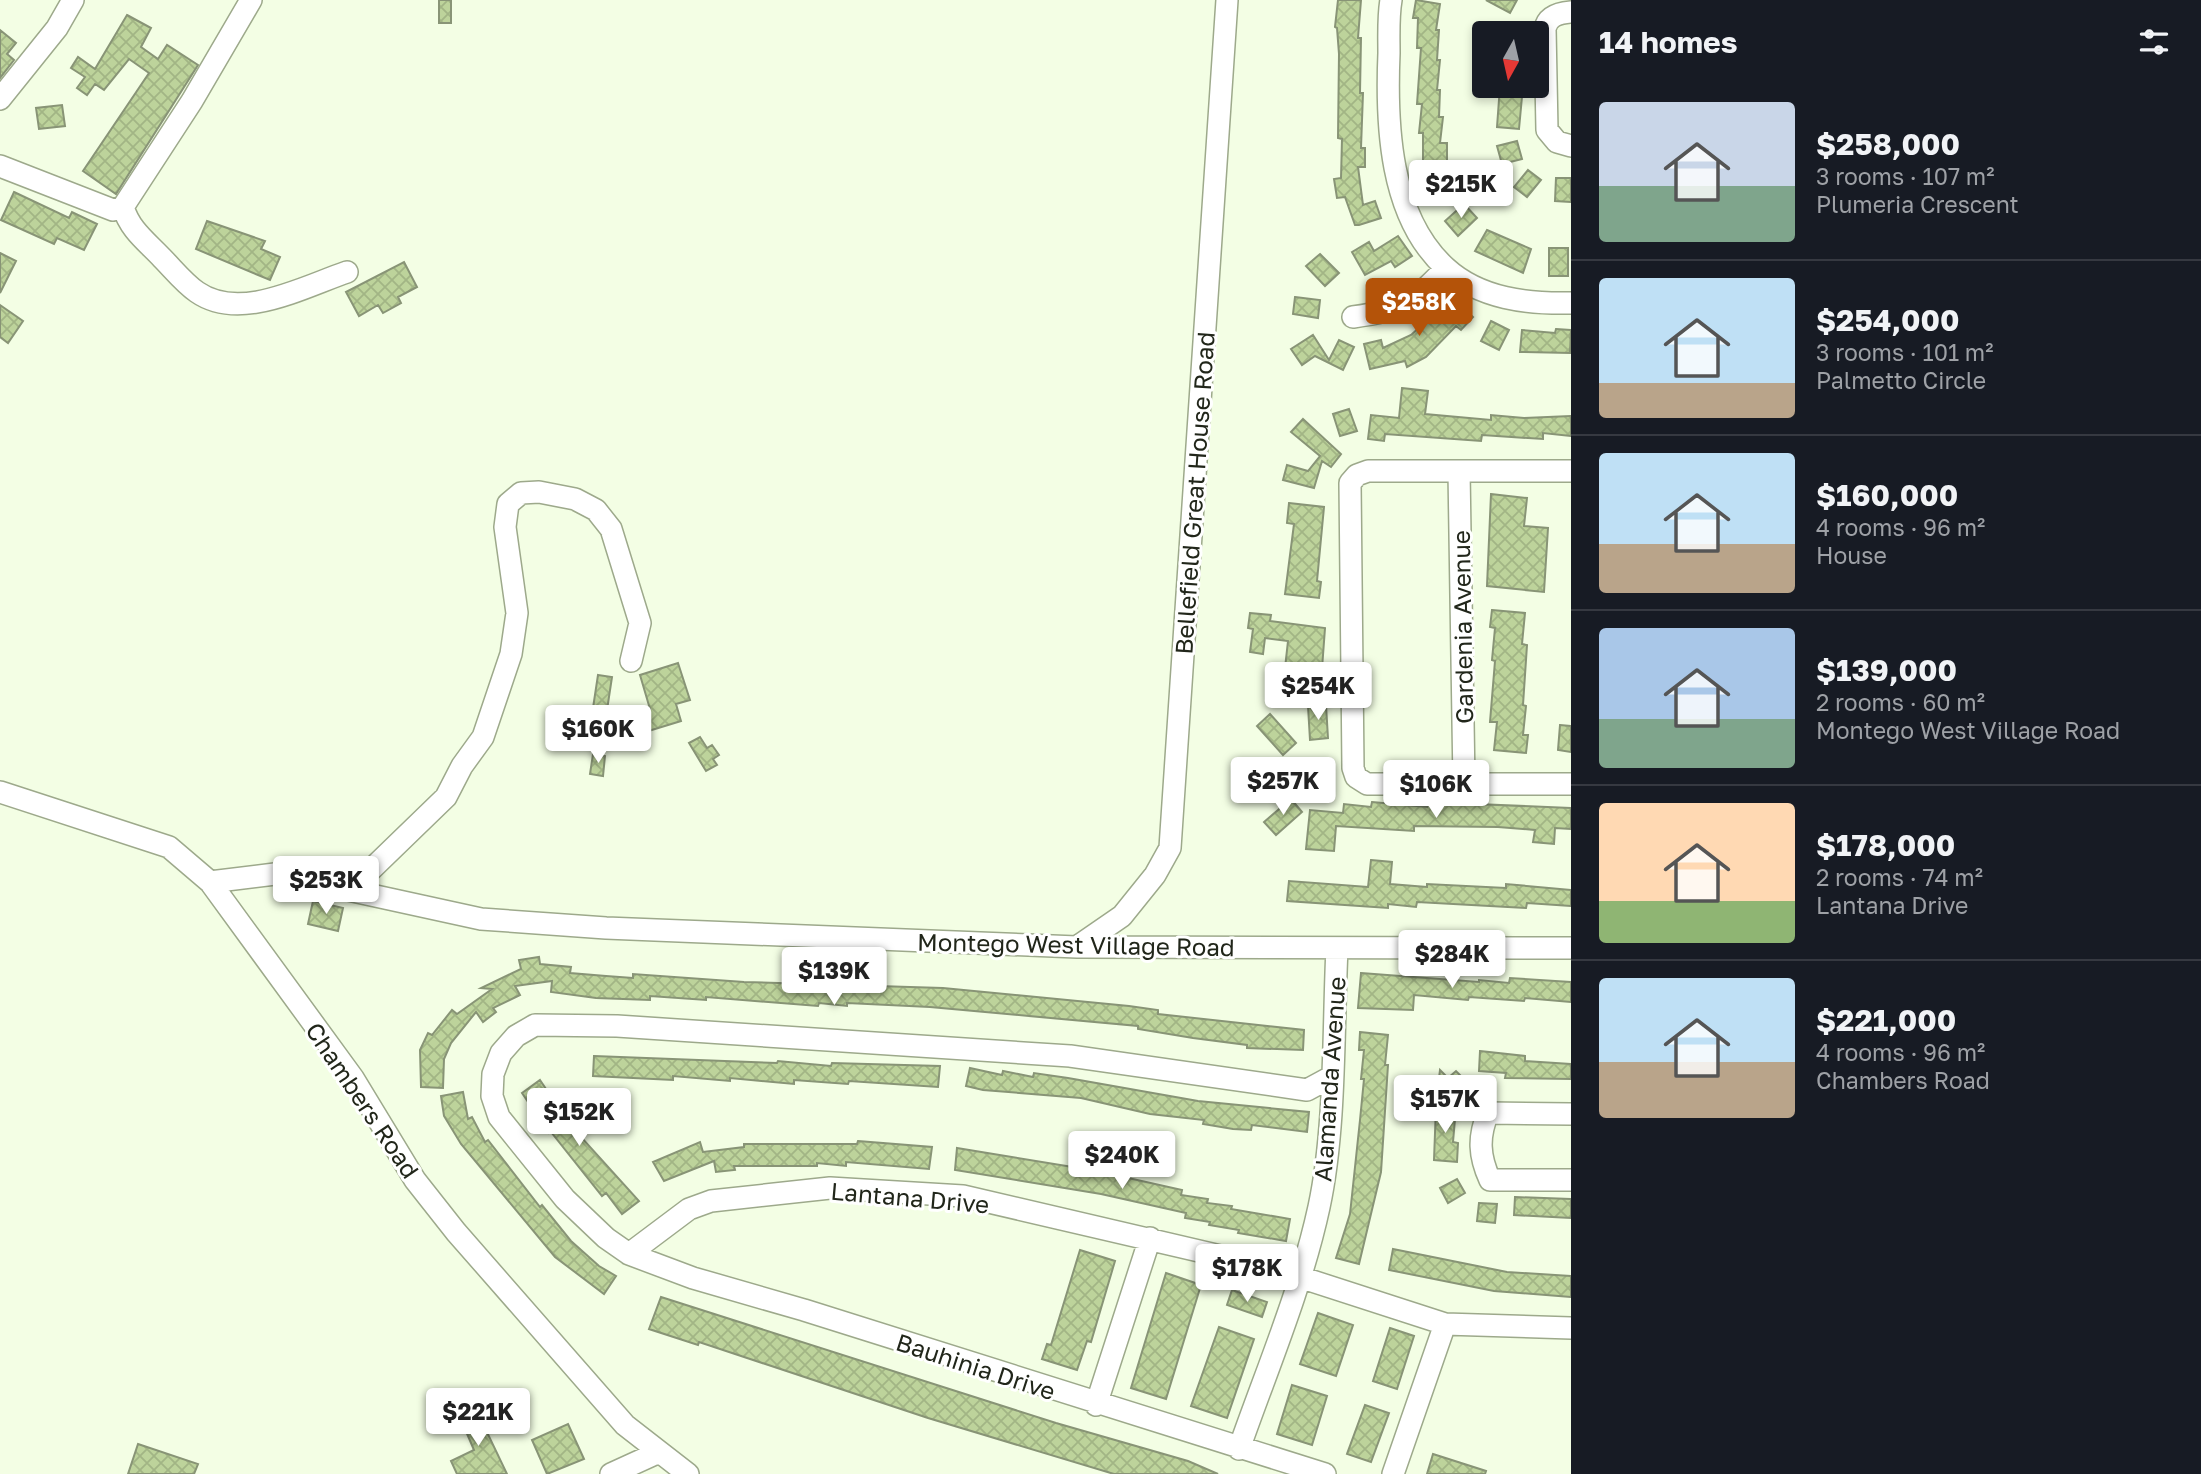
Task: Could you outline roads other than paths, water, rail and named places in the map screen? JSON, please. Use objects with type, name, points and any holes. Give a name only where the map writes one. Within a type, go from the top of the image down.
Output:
[{"type":"street","points":[[0,99],[57,28],[73,0]]},
{"type":"street","points":[[0,166],[113,210],[123,207],[192,101],[251,0]]},
{"type":"street","name":"Bellefield Great House Road","points":[[1077,947],[1122,916],[1154,875],[1170,848],[1227,0]]},
{"type":"street","points":[[1391,0],[1387,97],[1394,169],[1418,231],[1446,268],[1489,293],[1529,304],[1571,303]]},
{"type":"street","points":[[1571,12],[1554,15],[1546,23],[1545,29],[1547,130],[1557,142],[1571,146]]},
{"type":"street","points":[[123,207],[136,233],[197,292],[218,303],[241,306],[347,272]]},
{"type":"street","points":[[1353,317],[1390,312],[1414,300],[1446,268]]},
{"type":"street","points":[[1571,471],[1368,471],[1357,475],[1350,483],[1353,768],[1356,777],[1367,784],[1571,784]]},
{"type":"street","name":"Gardenia Avenue","points":[[1459,471],[1464,783]]},
{"type":"street","points":[[351,889],[446,797],[462,766],[483,737],[511,654],[517,613],[505,527],[508,504],[521,493],[539,492],[575,499],[596,510],[611,529],[640,623],[631,661]]},
{"type":"street","name":"Chambers Road","points":[[0,792],[169,847],[210,882],[353,1078],[415,1180],[550,1341],[625,1425],[657,1453],[688,1474]]},
{"type":"street","name":"Montego West Village Road","points":[[210,882],[275,874],[481,919],[606,928],[1077,947],[1571,948]]},
{"type":"street","name":"Alamanda Avenue","points":[[1239,1449],[1301,1276],[1319,1207],[1327,1158],[1337,948]]},
{"type":"street","name":"Bauhinia Drive","points":[[1325,1474],[1096,1405],[804,1310],[693,1278],[629,1254],[606,1238],[565,1199],[499,1117],[492,1096],[493,1074],[501,1053],[516,1036],[535,1025],[617,1026],[1070,1056],[1307,1090],[1331,1077]]},
{"type":"street","points":[[1571,1114],[1488,1113],[1480,1146],[1482,1164],[1490,1180],[1571,1180]]},
{"type":"street","name":"Lantana Drive","points":[[629,1254],[689,1209],[712,1201],[830,1188],[963,1196],[1150,1238],[1301,1276],[1445,1324],[1571,1328]]},
{"type":"street","points":[[1096,1405],[1150,1238]]},
{"type":"street","points":[[1393,1474],[1445,1324]]},
{"type":"street","points":[[611,1474],[657,1453]]}]
